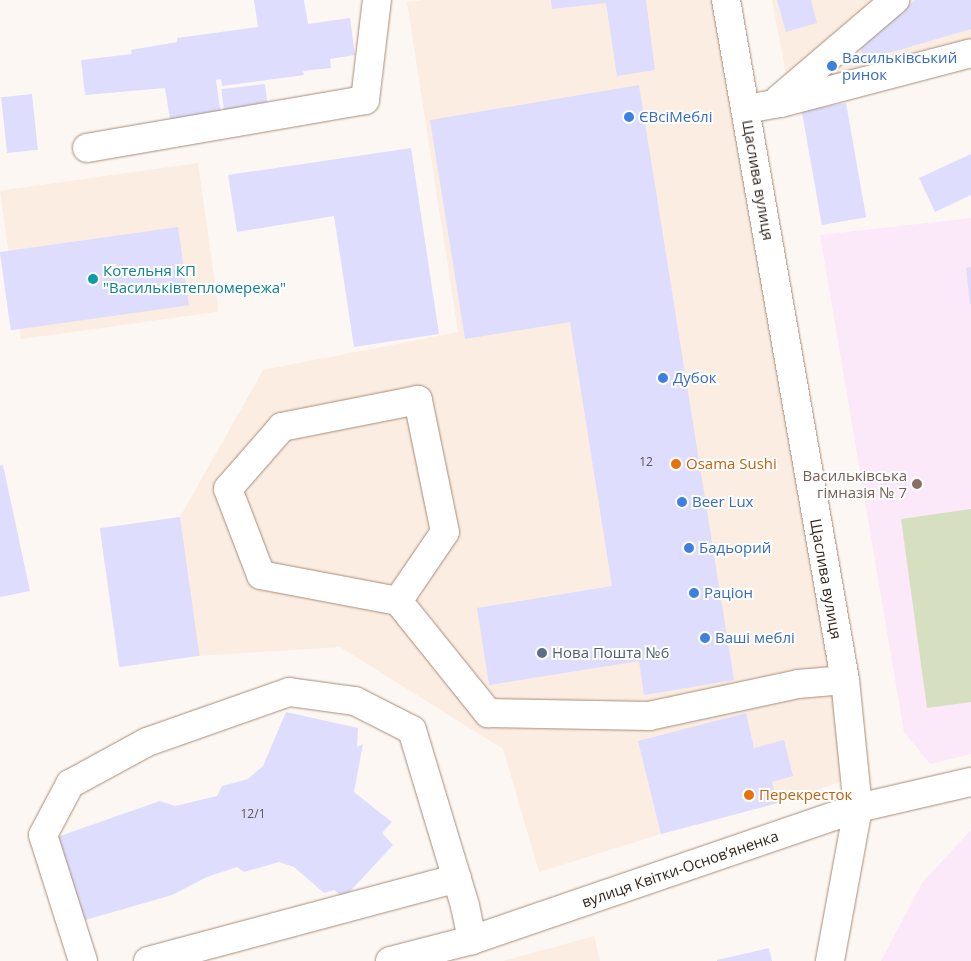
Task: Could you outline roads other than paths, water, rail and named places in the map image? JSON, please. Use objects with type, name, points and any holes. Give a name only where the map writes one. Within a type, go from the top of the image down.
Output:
[{"type":"street","points":[[87,148],[365,100],[377,0]]},
{"type":"street","name":"Щаслива вулиця","points":[[726,0],[845,680],[858,808],[830,961]]},
{"type":"street","points":[[746,109],[780,99],[895,0]]},
{"type":"street","name":"Щаслива вулиця","points":[[746,109],[781,103],[971,53]]},
{"type":"street","points":[[398,601],[445,532],[418,400],[282,427],[228,490],[261,575],[398,601],[488,713],[649,716],[798,684],[845,680]]},
{"type":"street","points":[[83,961],[43,835],[70,784],[147,742],[290,692],[355,701],[412,730],[457,878],[472,940]]},
{"type":"street","name":"вулиця Квітки-Основʼяненка","points":[[390,961],[472,940],[858,808],[971,782]]},
{"type":"street","points":[[148,961],[457,878]]},
{"type":"place","name":"Васильківський ринок","points":[[832,66]]},
{"type":"place","name":"ЄВсіМеблі","points":[[629,117]]},
{"type":"place","name":"Котельня КП \"Васильківтепломережа\"","points":[[93,279]]},
{"type":"place","name":"Дубок","points":[[663,378]]},
{"type":"place","name":"Osama Sushi","points":[[676,464]]},
{"type":"place","name":"Васильківська гімназія № 7","points":[[917,484]]},
{"type":"place","name":"Beer Lux","points":[[682,502]]},
{"type":"place","name":"Бадьорий","points":[[689,548]]},
{"type":"place","name":"Раціон","points":[[694,593]]},
{"type":"place","name":"Ваші меблі","points":[[705,638]]},
{"type":"place","name":"Нова Пошта №6","points":[[542,653]]},
{"type":"place","name":"Перекресток","points":[[749,795]]}]
